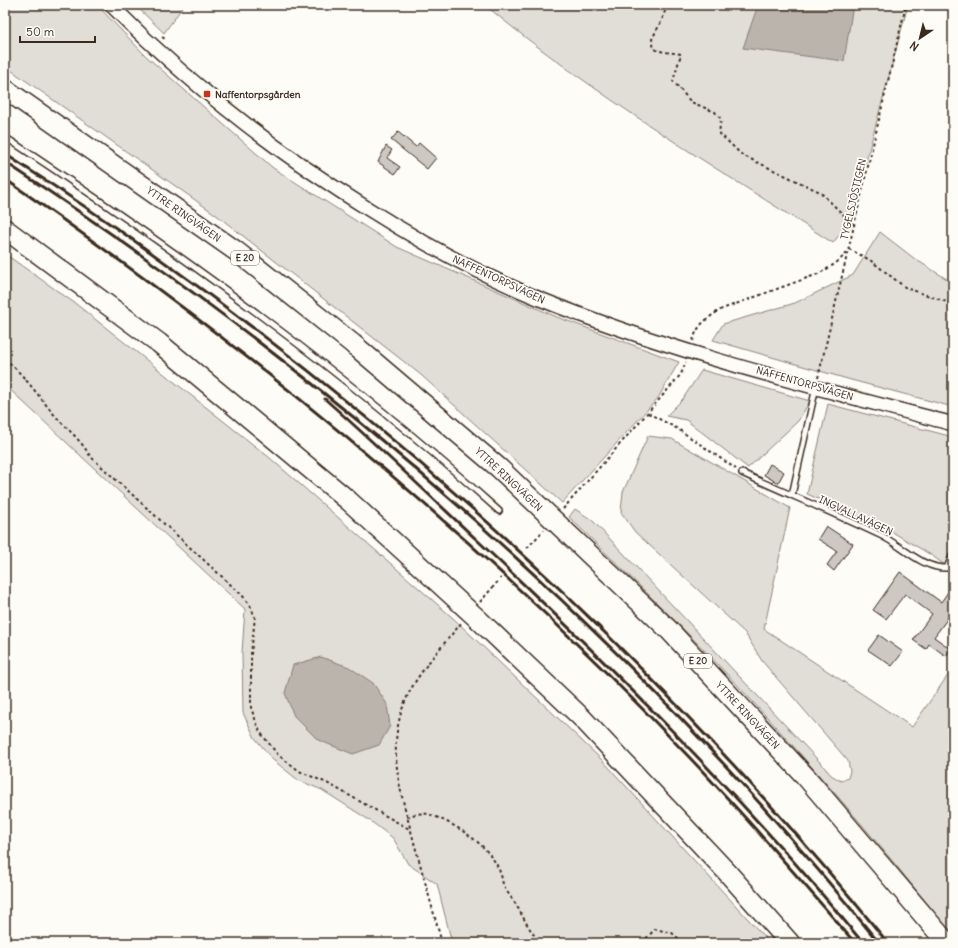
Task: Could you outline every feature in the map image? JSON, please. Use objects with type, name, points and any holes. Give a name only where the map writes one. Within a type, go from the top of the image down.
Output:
[{"type":"highway","points":[[5,76],[58,125]]},
{"type":"highway","name":"YTTRE RINGVÄGEN","points":[[5,89],[236,251],[353,344],[499,468],[669,630],[806,778],[946,943]]},
{"type":"highway","points":[[5,229],[159,343],[349,502],[479,620],[581,717],[726,871],[790,943]]},
{"type":"highway","points":[[5,242],[159,343]]},
{"type":"street","name":"NAFFENTORPSVÄGEN","points":[[111,5],[170,61],[256,134],[337,190],[397,227],[474,268],[537,298],[623,330],[691,352],[953,424]]},
{"type":"lane","points":[[5,137],[135,223],[265,318],[347,382],[498,511]]},
{"type":"lane","points":[[792,495],[816,386]]},
{"type":"lane","name":"INGVALLAVÄGEN","points":[[742,473],[883,537],[923,561],[940,568],[946,568],[953,554]]},
{"type":"path","points":[[667,5],[662,20],[652,38],[654,49],[662,53],[670,51],[681,54],[673,81],[691,102],[715,112],[721,119],[719,133],[742,155],[820,192],[855,226]]},
{"type":"path","name":"TYGELSJÖSTIGEN","points":[[563,509],[681,374],[691,352],[694,336],[700,325],[722,309],[818,274],[833,266],[844,257],[849,249],[855,226],[906,5]]},
{"type":"path","points":[[816,386],[849,249],[870,260],[906,288],[953,304]]},
{"type":"path","points":[[5,359],[20,371],[52,412],[82,442],[90,456],[242,594],[250,605],[255,617],[251,654],[251,708],[260,732],[278,755],[301,772],[327,783],[411,830]]},
{"type":"path","points":[[648,413],[678,429],[742,473]]},
{"type":"path","points":[[527,548],[544,529]]},
{"type":"path","points":[[477,606],[501,578]]},
{"type":"path","points":[[442,943],[407,817],[397,764],[396,738],[399,720],[416,679],[464,619]]},
{"type":"path","points":[[953,706],[950,720],[953,739]]},
{"type":"path","points":[[407,817],[420,812],[430,814],[465,831],[477,841],[500,871],[503,885],[518,908],[531,933],[541,943]]},
{"type":"path","points":[[642,943],[655,929],[672,933],[684,943]]},
{"type":"shaded area","points":[[5,5],[97,5],[146,56],[273,168],[397,247],[557,317],[679,362],[658,398],[562,503],[421,375],[215,214],[5,66]]},
{"type":"shaded area","points":[[135,5],[184,5],[164,33]]},
{"type":"shaded area","points":[[485,5],[908,5],[850,221],[833,243],[611,100],[526,38]]},
{"type":"shaded area","points":[[758,5],[853,5],[844,61],[743,48]]},
{"type":"shaded area","points":[[880,232],[915,259],[953,283],[953,407],[851,380],[713,340],[723,324],[795,303],[853,275]]},
{"type":"shaded area","points":[[5,254],[76,304],[270,458],[453,618],[603,761],[770,943],[452,943],[437,884],[408,864],[393,838],[369,820],[322,790],[298,780],[273,760],[255,738],[243,713],[242,653],[245,609],[5,385]]},
{"type":"shaded area","points":[[702,370],[810,401],[798,421],[748,468],[686,420],[666,416],[682,400]]},
{"type":"shaded area","points":[[828,404],[953,437],[953,571],[931,555],[884,527],[807,494]]},
{"type":"shaded area","points":[[648,436],[672,439],[790,508],[764,629],[912,727],[953,668],[953,936],[864,827],[771,721],[707,653],[569,517],[575,509],[592,520],[831,775],[841,781],[848,778],[850,771],[848,761],[762,661],[745,633],[635,532],[621,512],[623,492]]},
{"type":"shaded area","points":[[321,657],[349,667],[373,683],[387,704],[390,726],[379,745],[353,754],[318,740],[294,716],[285,693],[293,665]]},
{"type":"building","points":[[398,132],[416,147],[419,143],[436,158],[427,169],[391,140]]},
{"type":"building","points":[[386,146],[392,150],[387,158],[400,167],[395,174],[378,162]]},
{"type":"building","points":[[770,464],[784,472],[778,483],[764,475]]},
{"type":"building","points":[[826,526],[853,544],[834,571],[827,565],[837,551],[818,539]]},
{"type":"building","points":[[900,572],[941,602],[953,585],[953,611],[934,637],[951,649],[946,656],[929,644],[926,649],[913,640],[932,614],[905,594],[886,619],[873,610]]},
{"type":"building","points":[[879,635],[903,652],[892,666],[868,650]]},
{"type":"railway","points":[[5,154],[129,237],[249,324],[365,417],[478,514],[587,615],[692,720],[792,830],[888,943]]},
{"type":"railway","points":[[5,162],[127,245],[246,332],[361,423],[473,518],[580,618],[684,722],[784,830],[879,943]]},
{"type":"railway","points":[[5,179],[97,244],[276,380],[448,524],[531,600],[612,678],[690,758],[774,849],[855,943]]},
{"type":"railway","points":[[325,399],[383,451],[528,588],[628,686],[772,837],[863,943]]},
{"type":"place","name":"Naffentorpsgården","points":[[207,94]]}]
